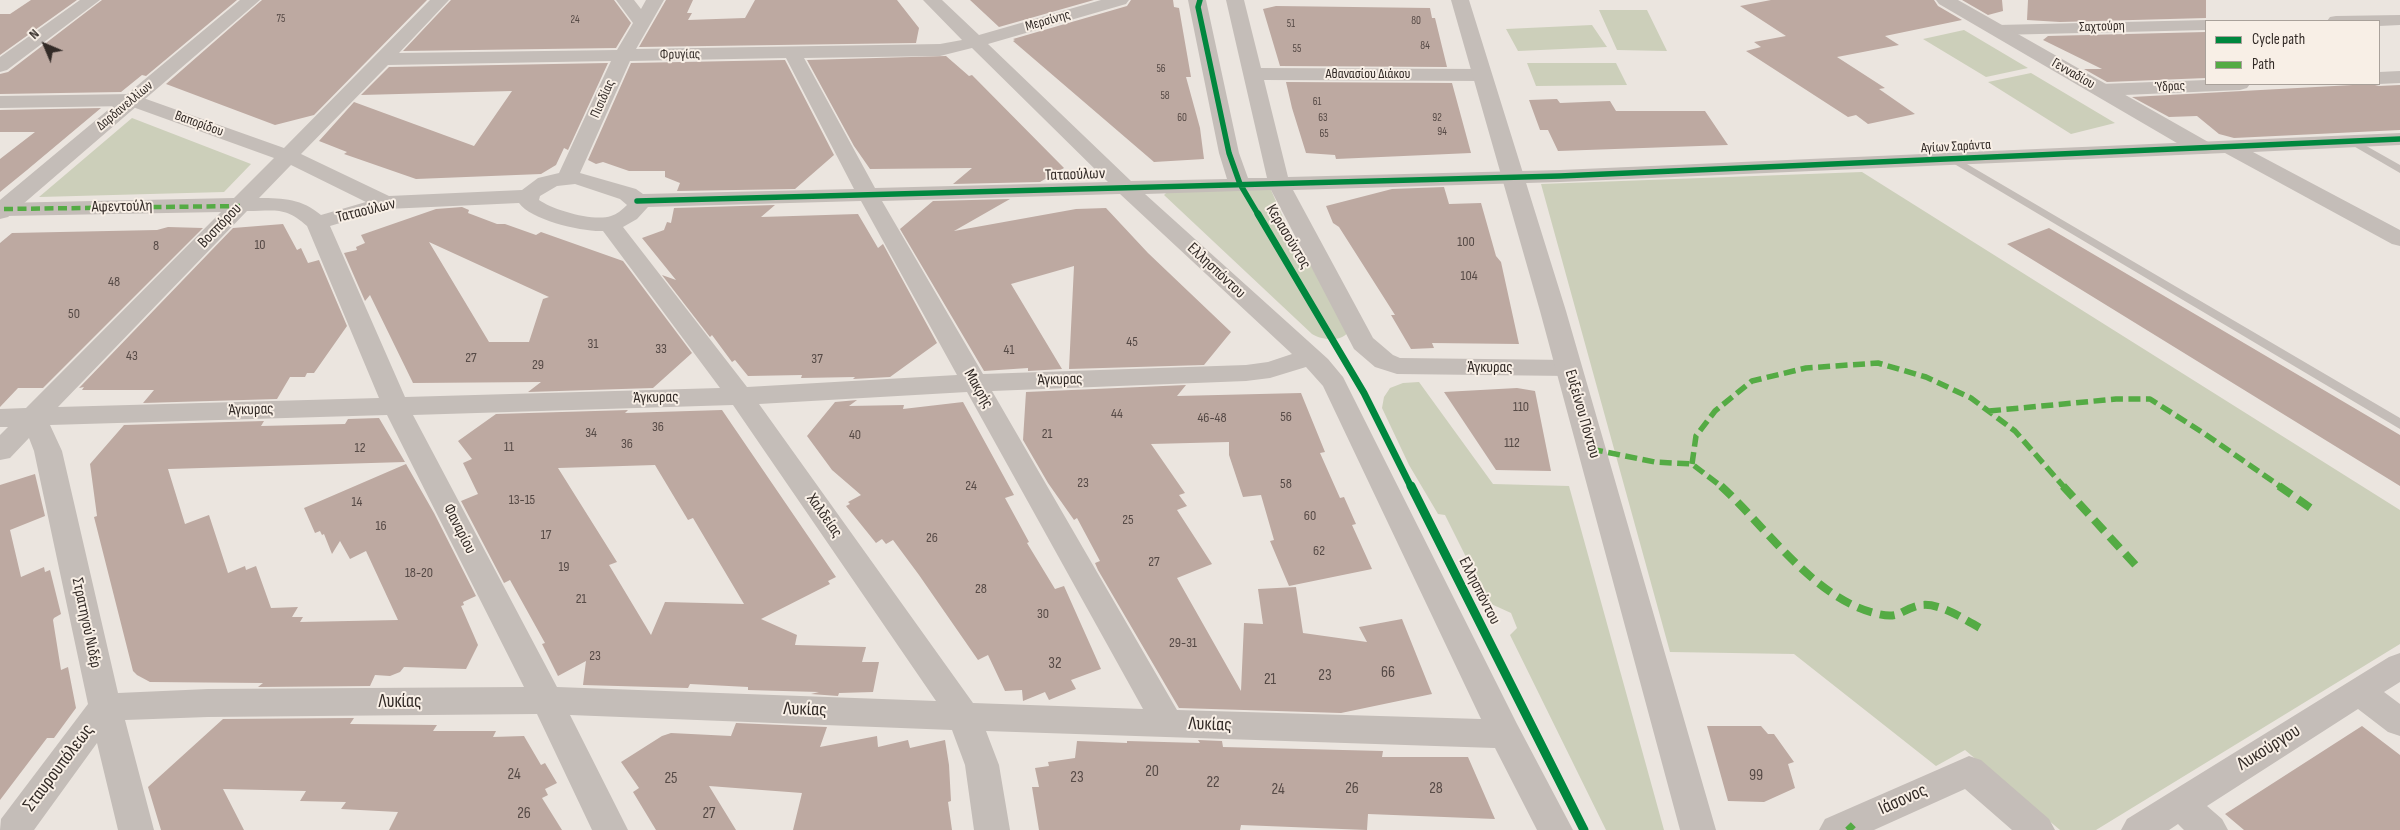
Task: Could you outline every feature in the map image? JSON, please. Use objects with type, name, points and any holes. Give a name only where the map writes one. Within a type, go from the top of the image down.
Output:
[{"type":"street","points":[[0,66],[91,0]]},
{"type":"street","name":"Δαρδανελλίων","points":[[2,211],[251,0]]},
{"type":"street","name":"Βοσπόρου","points":[[0,451],[440,0]]},
{"type":"street","points":[[625,0],[642,22]]},
{"type":"street","name":"Πισιδίας","points":[[567,178],[623,56],[655,0]]},
{"type":"street","name":"Ελλησπόντου","points":[[932,0],[1125,188],[1327,374],[1341,394],[1505,734],[1555,830]]},
{"type":"street","name":"Μερσίνης","points":[[976,42],[1120,0]]},
{"type":"street","points":[[1196,0],[1229,153],[1240,184]]},
{"type":"street","name":"Κερασούντος","points":[[1235,0],[1279,183],[1287,201],[1363,343],[1384,361],[1397,366],[1412,367]]},
{"type":"street","name":"Ευξείνου Πόντου","points":[[1460,0],[1569,368],[1698,830]]},
{"type":"street","name":"Γενναδίου","points":[[1945,0],[2202,148]]},
{"type":"street","points":[[2380,20],[2400,20]]},
{"type":"street","name":"Σαχτούρη","points":[[1998,30],[2205,25]]},
{"type":"street","name":"Φρυγίας","points":[[382,59],[940,50],[976,42]]},
{"type":"street","name":"Μακρής","points":[[792,52],[868,195],[1168,724]]},
{"type":"street","name":"Αθανασίου Διάκου","points":[[1253,74],[1483,75]]},
{"type":"street","points":[[2380,78],[2400,77]]},
{"type":"street","name":"Ύδρας","points":[[2101,90],[2217,85]]},
{"type":"street","name":"Βαπορίδου","points":[[0,102],[132,100],[288,156],[386,203]]},
{"type":"street","name":"Αγίων Σαράντα","points":[[1513,176],[1955,160],[2400,139]]},
{"type":"street","points":[[2230,147],[2400,239]]},
{"type":"street","name":"Ταταούλων","points":[[240,206],[286,204],[302,210],[317,223],[386,203],[528,196],[538,186],[567,178],[576,178],[628,194],[637,201],[1513,176]]},
{"type":"street","points":[[528,196],[528,201],[536,208],[588,225],[609,224],[628,216],[638,206],[637,201]]},
{"type":"street","name":"Αφεντούλη","points":[[2,211],[240,206]]},
{"type":"street","name":"Φαναρίου","points":[[317,223],[395,405],[547,700],[610,830]]},
{"type":"street","name":"Χαλδείας","points":[[609,224],[740,396],[964,716],[982,765],[992,830]]},
{"type":"street","name":"Άγκυρας","points":[[0,418],[740,396],[974,383],[1246,373],[1270,370],[1309,357]]},
{"type":"street","name":"Άγκυρας","points":[[1412,367],[1569,368]]},
{"type":"street","name":"Στρατηγού Νιδέρ","points":[[32,418],[48,451],[105,707],[136,830]]},
{"type":"street","name":"Λυκούργου","points":[[2139,830],[2400,666]]},
{"type":"street","points":[[2359,692],[2400,722]]},
{"type":"street","name":"Λυκίας","points":[[105,707],[208,703],[547,700],[1168,724],[1505,734]]},
{"type":"street","name":"Σταυρουπόλεως","points":[[13,830],[105,707]]},
{"type":"street","name":"Ιάσονος","points":[[1837,830],[1968,771],[2037,830]]},
{"type":"street","points":[[2179,804],[2210,830]]},
{"type":"lane","points":[[2354,142],[2400,170]]},
{"type":"lane","points":[[1955,160],[2400,424]]},
{"type":"green space","points":[[1599,10],[1647,10],[1667,51],[1617,50]]},
{"type":"green space","points":[[1592,25],[1607,47],[1518,51],[1506,29]]},
{"type":"green space","points":[[1964,30],[2028,68],[1986,77],[1923,39]]},
{"type":"green space","points":[[1527,63],[1616,63],[1627,85],[1536,86]]},
{"type":"green space","points":[[2031,73],[2115,123],[2071,134],[1988,82]]},
{"type":"green space","points":[[132,118],[251,164],[224,192],[39,197]]},
{"type":"green space","points":[[1862,172],[2400,510],[2400,644],[2096,830],[2060,830],[1965,750],[1936,766],[1794,654],[1670,652],[1541,184]]},
{"type":"green space","points":[[1266,187],[1271,190],[1286,224],[1349,330],[1342,337],[1326,339],[1312,334],[1164,195],[1167,192]]},
{"type":"green space","points":[[1419,382],[1493,484],[1569,486],[1664,830],[1606,830],[1510,635],[1517,628],[1511,613],[1489,603],[1445,515],[1438,514],[1409,465],[1382,408],[1384,397],[1390,388],[1403,383]]},
{"type":"building","points":[[31,0],[77,0],[0,55],[0,14],[10,14]]},
{"type":"building","points":[[102,0],[237,0],[146,76],[142,75],[121,92],[0,94],[0,74],[8,72]]},
{"type":"building","points":[[262,0],[427,0],[314,115],[275,125],[166,84]]},
{"type":"building","points":[[451,0],[614,0],[631,23],[616,48],[403,51]]},
{"type":"building","points":[[666,0],[693,0],[687,13],[692,13],[688,20],[745,18],[755,0],[897,0],[919,28],[916,43],[639,47]]},
{"type":"building","points":[[970,0],[1094,0],[999,27]]},
{"type":"building","points":[[1131,0],[1173,0],[1174,7],[1179,8],[1191,77],[1186,77],[1200,128],[1204,159],[1154,162],[1013,41],[1015,40],[1013,39],[1127,6]]},
{"type":"building","points":[[1771,0],[1934,0],[1938,6],[1962,20],[1885,36],[1899,45],[1837,57],[1885,88],[1879,89],[1915,114],[1868,124],[1856,115],[1848,117],[1746,51],[1761,47],[1754,42],[1786,36],[1740,6]]},
{"type":"building","points":[[1962,0],[2002,0],[2003,11],[1988,15]]},
{"type":"building","points":[[2028,0],[2206,0],[2206,18],[2060,22],[2027,20]]},
{"type":"building","points":[[1276,6],[1430,8],[1432,18],[1435,18],[1447,67],[1280,66],[1263,9]]},
{"type":"building","points":[[2205,32],[2205,78],[2107,82],[2084,69],[2102,69],[2043,40],[2048,36]]},
{"type":"building","points":[[946,56],[969,76],[972,75],[1064,168],[1040,182],[953,184],[972,168],[870,169],[854,146],[807,60]]},
{"type":"building","points":[[785,60],[834,155],[795,189],[677,191],[680,183],[665,177],[665,171],[629,171],[603,162],[596,164],[588,160],[631,63]]},
{"type":"building","points":[[608,63],[568,150],[564,148],[556,165],[541,174],[416,179],[344,154],[347,152],[319,141],[354,102],[474,146],[512,91],[361,95],[389,67]]},
{"type":"building","points":[[1286,82],[1452,83],[1471,153],[1336,159],[1335,155],[1306,153]]},
{"type":"building","points":[[2353,85],[2400,85],[2400,130],[2234,138],[2219,134],[2197,116],[2169,117],[2132,97]]},
{"type":"building","points":[[1557,99],[1560,103],[1610,101],[1616,111],[1705,111],[1728,145],[1558,151],[1548,130],[1540,130],[1529,100]]},
{"type":"building","points":[[101,108],[0,192],[0,159],[35,132],[0,132],[0,110]]},
{"type":"building","points":[[1444,187],[1449,204],[1481,203],[1496,256],[1501,262],[1519,344],[1432,343],[1434,348],[1411,349],[1391,315],[1395,315],[1339,227],[1333,223],[1326,206],[1392,189]]},
{"type":"building","points":[[1010,199],[954,231],[1076,209],[1106,208],[1148,253],[1231,332],[1204,365],[1069,369],[1074,266],[1011,284],[1062,369],[1028,371],[1028,368],[984,371],[900,229],[933,201]]},
{"type":"building","points":[[775,205],[761,217],[858,214],[878,248],[883,244],[937,343],[890,377],[853,379],[855,377],[801,378],[802,375],[748,376],[735,360],[732,362],[712,335],[710,337],[662,275],[676,280],[642,238],[664,230],[667,222],[671,223],[674,208]]},
{"type":"building","points":[[462,207],[469,210],[468,213],[497,224],[505,224],[536,235],[541,232],[623,261],[692,353],[653,388],[528,392],[541,382],[413,383],[370,295],[365,301],[344,253],[357,250],[356,247],[365,243],[361,235],[436,209]],"holes":[[[429,242],[549,297],[543,299],[529,342],[489,342]]]},
{"type":"building","points":[[283,224],[297,250],[301,248],[308,263],[319,260],[347,326],[314,373],[307,373],[305,377],[290,377],[277,399],[143,403],[154,390],[82,390],[84,387],[79,388],[233,228]]},
{"type":"building","points":[[168,227],[203,228],[43,388],[18,388],[0,407],[0,243],[12,233],[157,230]]},
{"type":"building","points":[[2049,228],[2400,435],[2400,486],[2007,244]]},
{"type":"building","points":[[1186,385],[1177,396],[1301,393],[1325,452],[1320,453],[1340,498],[1344,497],[1356,524],[1352,525],[1372,569],[1289,586],[1270,541],[1274,540],[1261,495],[1243,497],[1229,455],[1229,442],[1151,444],[1185,493],[1179,495],[1187,506],[1177,510],[1212,564],[1177,578],[1241,691],[1244,623],[1263,624],[1258,589],[1296,587],[1303,633],[1367,642],[1359,627],[1402,619],[1432,694],[1341,713],[1179,708],[1098,570],[1095,563],[1100,561],[1077,518],[1074,520],[1048,483],[1023,440],[1026,392]]},
{"type":"building","points":[[1517,388],[1535,391],[1551,471],[1496,470],[1444,392]]},
{"type":"building","points":[[857,400],[849,406],[904,405],[903,409],[963,402],[1014,495],[1005,498],[1029,542],[1027,543],[1055,589],[1064,586],[1101,669],[1071,680],[1076,689],[1049,700],[1045,692],[1023,701],[1022,690],[1005,691],[988,655],[978,660],[893,540],[886,544],[882,539],[876,543],[846,506],[850,504],[848,502],[861,495],[832,470],[807,436],[835,402]]},
{"type":"building","points":[[628,410],[625,413],[722,410],[836,577],[828,581],[830,584],[761,619],[797,635],[795,645],[866,647],[862,662],[879,662],[873,692],[839,693],[838,696],[811,694],[819,692],[748,690],[748,687],[690,684],[688,688],[583,685],[586,661],[558,676],[542,644],[545,643],[510,580],[504,583],[461,501],[478,494],[463,463],[472,459],[458,441],[496,414]],"holes":[[[655,465],[688,520],[693,518],[744,604],[665,602],[651,635],[609,565],[617,562],[558,468]]]},
{"type":"building","points":[[379,418],[405,462],[168,469],[185,524],[209,515],[228,573],[245,566],[246,570],[256,566],[271,608],[298,607],[292,617],[303,617],[300,622],[398,620],[366,551],[350,559],[340,541],[332,554],[324,534],[322,535],[320,531],[315,533],[304,508],[406,464],[434,513],[476,596],[463,602],[464,605],[461,606],[478,645],[466,669],[404,667],[400,672],[390,676],[375,675],[370,686],[258,687],[263,683],[150,682],[137,675],[133,671],[94,517],[97,516],[90,464],[124,425],[264,421],[261,426],[345,424],[348,419]]},
{"type":"building","points":[[35,474],[45,516],[10,530],[21,577],[44,567],[45,572],[50,570],[61,614],[53,620],[61,670],[68,667],[76,708],[54,738],[47,738],[0,800],[0,485]]},
{"type":"building","points":[[354,718],[350,724],[437,725],[433,731],[496,731],[493,737],[524,736],[541,765],[545,763],[557,783],[545,789],[548,795],[542,798],[562,830],[389,830],[398,812],[341,809],[346,802],[300,801],[306,791],[223,789],[244,830],[161,830],[148,787],[223,719]]},
{"type":"building","points":[[736,723],[827,727],[820,747],[877,736],[878,747],[908,740],[910,748],[945,740],[949,765],[951,801],[948,802],[952,830],[793,830],[802,793],[709,786],[736,830],[656,830],[633,792],[639,788],[621,762],[662,736],[671,733],[731,736]]},
{"type":"building","points":[[1707,726],[1761,726],[1768,734],[1774,734],[1794,762],[1788,764],[1795,788],[1764,802],[1728,801]]},
{"type":"building","points":[[2362,726],[2400,755],[2400,830],[2244,830],[2225,814]]},
{"type":"building","points":[[1198,740],[1222,741],[1223,747],[1383,751],[1382,757],[1468,757],[1495,819],[1368,814],[1367,830],[1241,825],[1240,830],[1039,830],[1032,787],[1039,787],[1035,768],[1049,766],[1048,762],[1075,758],[1077,741],[1200,743]]},
{"type":"marked path","points":[[4,209],[240,206]]},
{"type":"marked path","points":[[1692,464],[1696,436],[1715,411],[1752,381],[1806,368],[1878,363],[1926,377],[1971,398],[2015,431],[2094,522],[2140,570]]},
{"type":"marked path","points":[[1989,411],[2116,399],[2150,399],[2205,434],[2312,509]]},
{"type":"marked path","points":[[1591,449],[1655,462],[1692,464],[1722,487],[1805,573],[1844,600],[1877,614],[1898,616],[1918,605],[1943,608],[1980,628]]},
{"type":"marked path","points":[[1848,825],[1853,830]]},
{"type":"cycle path","points":[[1200,0],[1198,7],[1229,153],[1240,184],[1364,393],[1584,830]]},
{"type":"cycle path","points":[[637,201],[1560,176],[2400,139]]}]
